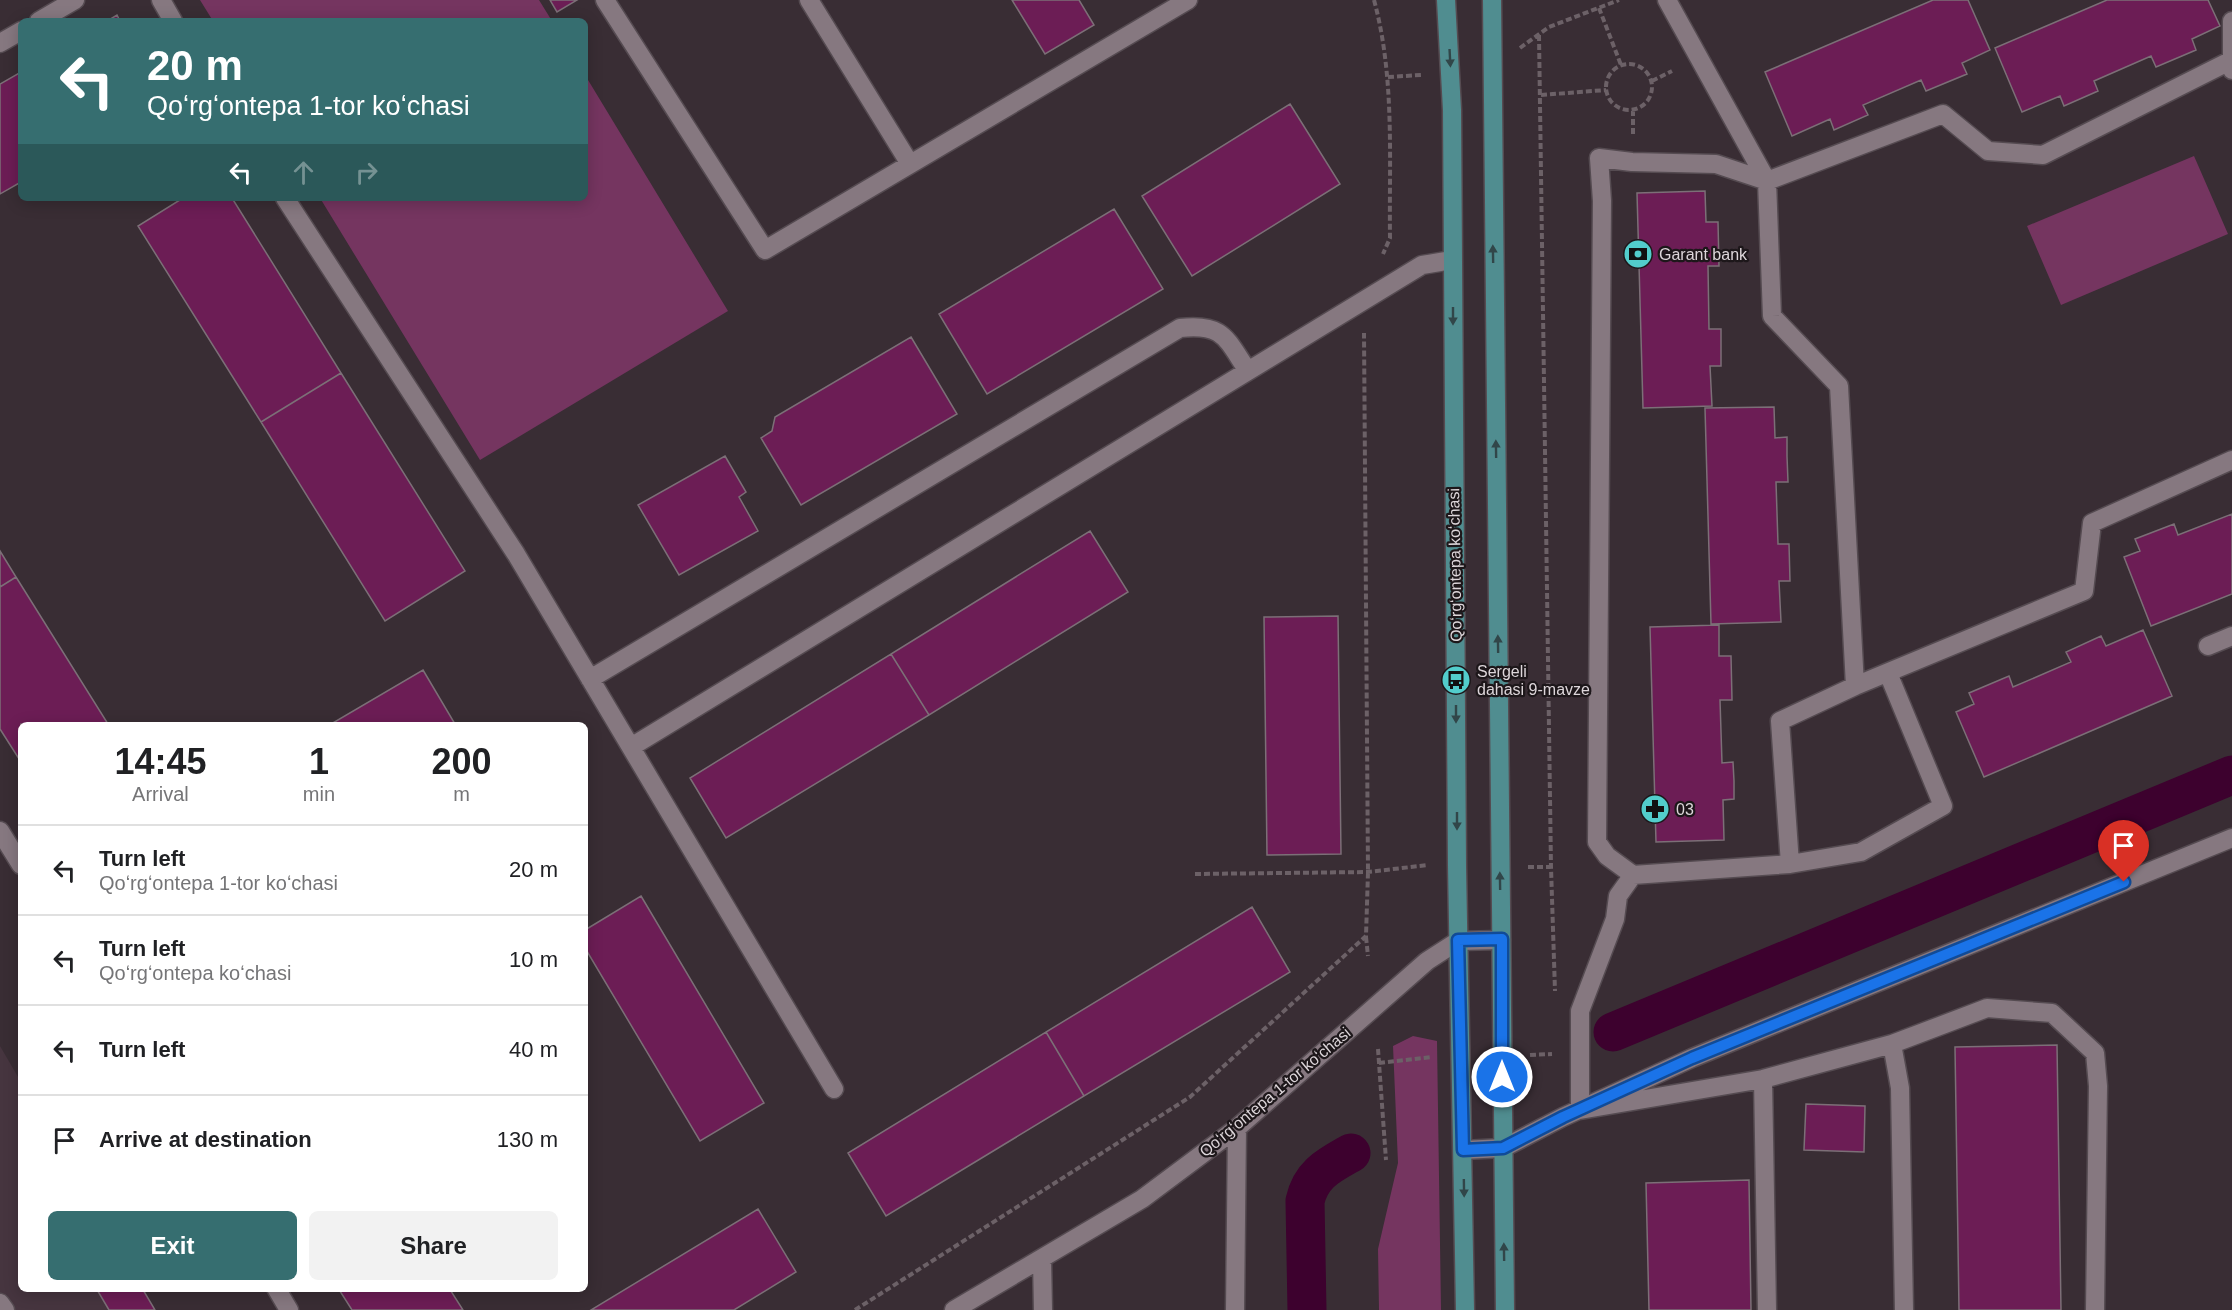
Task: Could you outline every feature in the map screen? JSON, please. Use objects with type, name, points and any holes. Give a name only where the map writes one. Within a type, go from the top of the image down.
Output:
[{"type":"main road","name":"Qoʻrgʻontepa koʻchasi","points":[[1446,0],[1452,110],[1458,940],[1465,1310]]},
{"type":"main road","points":[[1492,0],[1504,1310]]},
{"type":"street","points":[[44,18],[75,0]]},
{"type":"street","points":[[161,0],[171,18]]},
{"type":"street","points":[[605,0],[765,250],[1188,0]]},
{"type":"street","points":[[809,0],[910,164]]},
{"type":"street","points":[[1667,0],[1767,181],[1772,316],[1839,386],[1855,686]]},
{"type":"street","points":[[2232,21],[2232,70]]},
{"type":"street","points":[[0,43],[18,33]]},
{"type":"street","points":[[1888,673],[1943,806],[1861,852],[1790,864],[1633,875],[1607,856],[1598,842],[1602,201],[1599,158],[1632,162],[1716,164],[1767,181],[1943,114],[1988,151],[2043,155],[2232,60]]},
{"type":"street","points":[[287,201],[516,554],[834,1089]]},
{"type":"street","points":[[631,747],[1422,265],[1452,260]]},
{"type":"street","points":[[590,679],[1180,328],[1203,325],[1224,335],[1248,371]]},
{"type":"street","points":[[1790,864],[1780,721],[1855,686],[2084,591],[2092,523],[2232,460]]},
{"type":"street","points":[[2208,646],[2232,636]]},
{"type":"street","points":[[0,831],[18,860]]},
{"type":"street","points":[[1463,1150],[1503,1148],[1692,1058],[2232,838]]},
{"type":"street","points":[[1580,1110],[1580,1011],[1615,919],[1618,896],[1633,875]]},
{"type":"street","points":[[1458,940],[1502,939]]},
{"type":"street","name":"Qoʻrgʻontepa 1-tor koʻchasi","points":[[954,1310],[1142,1199],[1237,1128],[1427,961],[1458,940]]},
{"type":"street","points":[[1580,1110],[1763,1079],[1892,1044],[1987,1008],[2052,1013],[2095,1053],[2098,1086],[2095,1310]]},
{"type":"street","points":[[1892,1044],[1900,1088],[1904,1310]]},
{"type":"street","points":[[1763,1079],[1767,1310]]},
{"type":"street","points":[[1235,1310],[1237,1128]]},
{"type":"street","points":[[1042,1259],[1043,1310]]},
{"type":"street","points":[[278,1292],[289,1310]]},
{"type":"street","points":[[0,1303],[5,1310]]},
{"type":"path","points":[[1368,956],[1366,936],[1368,872],[1364,300],[1390,238],[1388,77],[1382,30],[1374,0]]},
{"type":"path","points":[[1513,54],[1549,27],[1619,0]]},
{"type":"path","points":[[1599,8],[1621,65]]},
{"type":"path","points":[[1521,867],[1551,867],[1539,35]]},
{"type":"path","points":[[1621,65],[1640,66],[1647,73],[1652,89],[1647,103],[1633,111],[1615,107],[1606,90],[1612,71],[1621,65]]},
{"type":"path","points":[[1388,77],[1429,74]]},
{"type":"path","points":[[1540,95],[1606,90]]},
{"type":"path","points":[[1195,874],[1368,872],[1439,864]]},
{"type":"path","points":[[855,1310],[1190,1097],[1366,936]]},
{"type":"path","points":[[1378,1049],[1386,1160]]},
{"type":"path","points":[[1523,1056],[1558,1053]]},
{"type":"path","points":[[1379,1063],[1437,1056]]},
{"type":"shaded area","points":[[200,0],[539,0],[550,18],[211,18]]},
{"type":"shaded area","points":[[588,80],[728,311],[480,460],[322,201],[588,201]]},
{"type":"shaded area","points":[[2194,156],[2228,234],[2061,305],[2027,226]]},
{"type":"shaded area","points":[[1413,1036],[1437,1041],[1441,1310],[1379,1310],[1378,1249],[1398,1163],[1393,1046]]},
{"type":"shaded area","points":[[0,1046],[18,1077],[18,1292],[145,1292],[155,1310],[0,1310]]},
{"type":"building","points":[[550,0],[577,0],[557,12]]},
{"type":"building","points":[[1012,0],[1079,0],[1094,25],[1045,54]]},
{"type":"building","points":[[1933,0],[1968,0],[1990,50],[1962,63],[1967,74],[1926,91],[1921,80],[1863,105],[1868,115],[1834,130],[1830,119],[1792,136],[1765,72]]},
{"type":"building","points":[[2107,0],[2208,0],[2220,26],[2192,39],[2196,50],[2156,67],[2151,56],[2094,81],[2098,91],[2064,106],[2060,96],[2022,112],[1995,48]]},
{"type":"building","points":[[18,74],[18,184],[0,194],[0,84]]},
{"type":"building","points":[[1290,104],[1340,184],[1192,276],[1142,196]]},
{"type":"building","points":[[1705,191],[1706,222],[1718,222],[1719,266],[1708,266],[1709,329],[1721,329],[1721,366],[1710,366],[1712,406],[1643,408],[1637,193]]},
{"type":"building","points":[[178,201],[234,201],[341,373],[261,422],[138,226]]},
{"type":"building","points":[[1114,209],[1163,289],[987,394],[939,314]]},
{"type":"building","points":[[911,337],[957,414],[801,505],[761,438],[772,431],[775,417]]},
{"type":"building","points":[[341,373],[465,571],[385,621],[261,422]]},
{"type":"building","points":[[1774,407],[1775,438],[1787,437],[1788,482],[1776,482],[1778,544],[1789,544],[1790,581],[1779,581],[1781,622],[1711,624],[1705,408]]},
{"type":"building","points":[[725,456],[746,492],[739,497],[758,531],[679,575],[638,505]]},
{"type":"building","points":[[2232,514],[2232,594],[2151,626],[2124,557],[2140,551],[2135,539],[2174,524],[2178,535]]},
{"type":"building","points":[[1090,531],[1128,592],[929,715],[891,654]]},
{"type":"building","points":[[0,551],[16,577],[0,587]]},
{"type":"building","points":[[16,577],[107,722],[18,722],[18,757],[0,729],[0,587]]},
{"type":"building","points":[[1338,616],[1341,854],[1267,855],[1264,617]]},
{"type":"building","points":[[1719,625],[1719,656],[1731,656],[1732,700],[1720,700],[1722,763],[1733,762],[1734,781],[1734,799],[1723,800],[1724,840],[1656,842],[1650,627]]},
{"type":"building","points":[[2143,630],[2172,696],[1984,777],[1956,712],[1974,704],[1969,693],[2009,676],[2013,687],[2071,662],[2066,652],[2101,636],[2106,646]]},
{"type":"building","points":[[891,654],[929,715],[726,838],[690,778]]},
{"type":"building","points":[[423,670],[454,722],[334,722]]},
{"type":"building","points":[[641,896],[764,1103],[700,1141],[588,953],[588,928]]},
{"type":"building","points":[[1252,907],[1290,972],[1084,1096],[1046,1032]]},
{"type":"building","points":[[1046,1032],[1084,1096],[886,1216],[848,1153]]},
{"type":"building","points":[[2057,1045],[2061,1310],[1959,1310],[1955,1047]]},
{"type":"building","points":[[1806,1104],[1865,1106],[1864,1152],[1804,1150]]},
{"type":"building","points":[[1749,1180],[1751,1310],[1649,1310],[1646,1183]]},
{"type":"building","points":[[758,1209],[796,1272],[734,1310],[591,1310]]},
{"type":"building","points":[[98,1292],[144,1292],[155,1310],[109,1310]]},
{"type":"building","points":[[341,1292],[452,1292],[463,1310],[352,1310]]},
{"type":"waterway","points":[[1613,1032],[2232,775]]},
{"type":"waterway","points":[[1307,1310],[1305,1201],[1316,1177],[1351,1153]]},
{"type":"place","name":"Garant bank","points":[[1638,254]]},
{"type":"place","name":"Sergeli dahasi 9-mavze","points":[[1456,680]]},
{"type":"place","name":"03","points":[[1655,809]]},
{"type":"route","points":[[1502,1077],[1502,939],[1458,940],[1463,1150],[1503,1148],[1563,1117],[1692,1058],[2124,882]]}]
